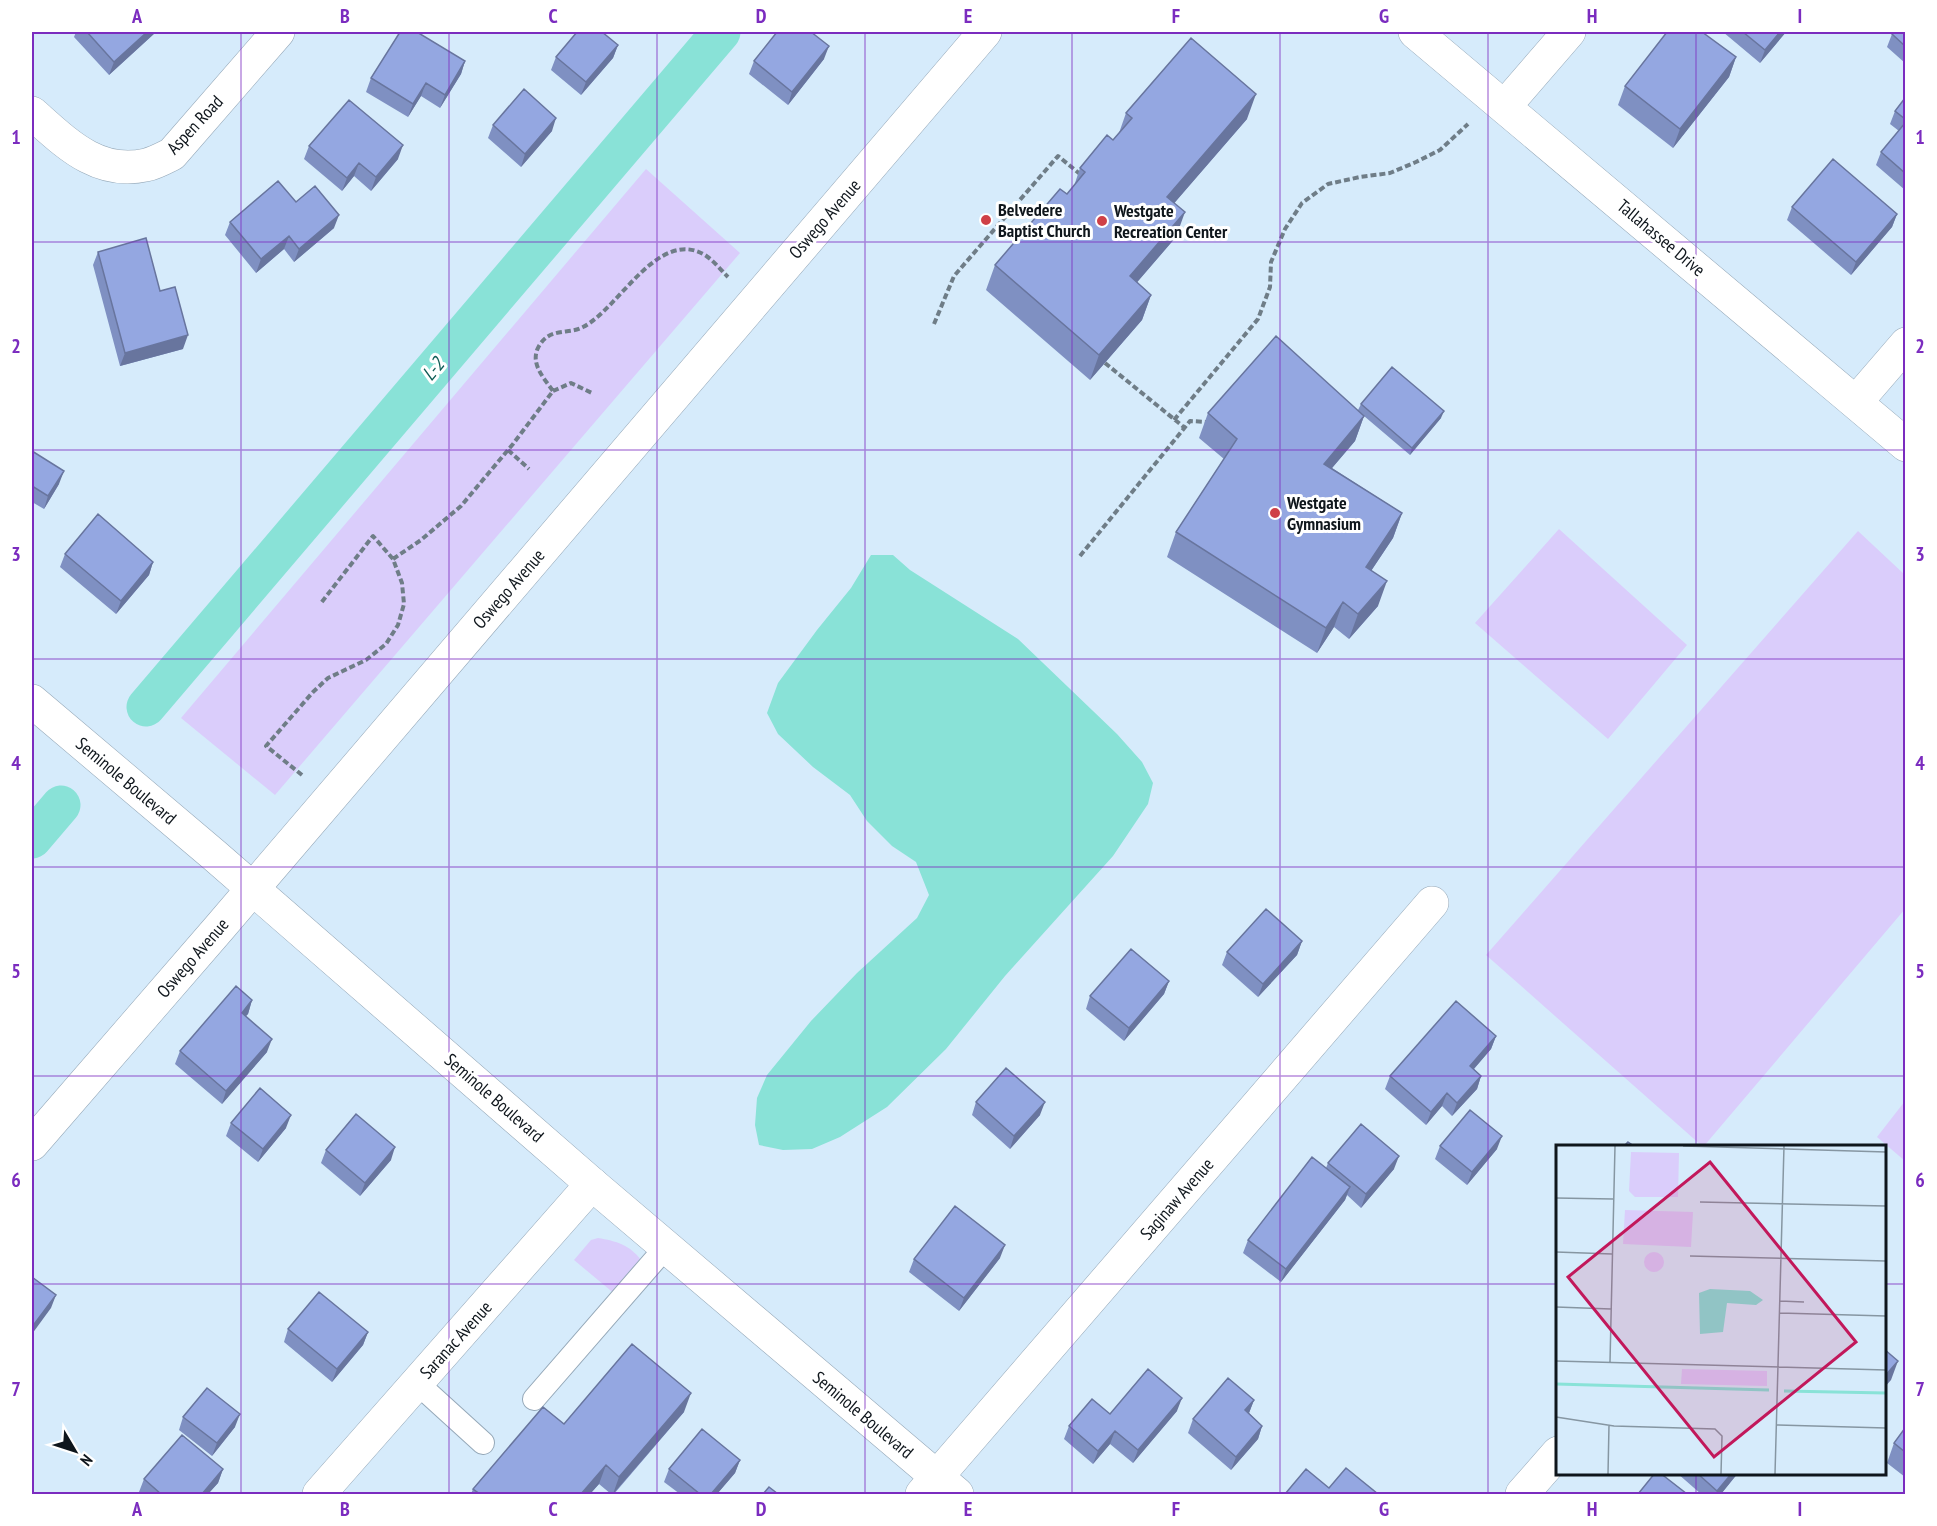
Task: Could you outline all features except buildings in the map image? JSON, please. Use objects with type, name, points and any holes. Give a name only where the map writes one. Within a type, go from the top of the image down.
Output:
[{"type":"street","name":"Aspen Road","points":[[32,113],[72,147],[94,161],[121,168],[147,165],[172,154],[278,32]]},
{"type":"street","name":"Oswego Avenue","points":[[32,1144],[985,32]]},
{"type":"street","name":"Tallahassee Drive","points":[[1415,32],[1905,445]]},
{"type":"street","points":[[1498,101],[1569,32]]},
{"type":"street","points":[[1856,402],[1905,344]]},
{"type":"street","name":"Seminole Boulevard","points":[[32,701],[252,888],[666,1247],[938,1489]]},
{"type":"street","name":"Saginaw Avenue","points":[[938,1489],[1432,903]]},
{"type":"street","name":"Saranac Avenue","points":[[319,1494],[592,1184]]},
{"type":"street","points":[[1522,1494],[1556,1454]]},
{"type":"lane","points":[[534,1399],[666,1247]]},
{"type":"lane","points":[[417,1383],[483,1443]]},
{"type":"path","points":[[1174,420],[1258,319],[1270,287],[1271,262],[1285,229],[1302,203],[1328,184],[1390,173],[1440,150],[1498,101]]},
{"type":"path","points":[[934,324],[954,276],[1058,156],[1085,177]]},
{"type":"path","points":[[553,390],[538,370],[535,360],[538,348],[547,336],[582,328],[600,314],[656,259],[676,251],[690,250],[703,254],[730,279]]},
{"type":"path","points":[[1104,363],[1185,428]]},
{"type":"path","points":[[393,559],[421,540],[461,506],[508,450],[553,390],[571,384],[592,393]]},
{"type":"path","points":[[1080,556],[1190,421],[1213,423]]},
{"type":"path","points":[[508,450],[529,469]]},
{"type":"path","points":[[305,778],[266,746],[312,692],[328,678],[366,660],[386,644],[398,625],[404,604],[402,583],[393,559],[373,536],[321,603]]},
{"type":"shaded area","points":[[646,169],[740,253],[275,795],[181,718]]},
{"type":"shaded area","points":[[1559,529],[1687,645],[1608,739],[1475,623]]},
{"type":"shaded area","points":[[1858,531],[1905,575],[1905,909],[1705,1145],[1701,1145],[1486,955]]},
{"type":"shaded area","points":[[871,555],[893,555],[910,570],[1018,639],[1117,734],[1142,762],[1153,783],[1148,804],[1113,856],[1005,976],[946,1049],[887,1107],[840,1137],[812,1149],[783,1150],[759,1145],[755,1125],[757,1098],[767,1075],[811,1021],[857,973],[917,918],[929,895],[916,862],[892,846],[867,821],[850,795],[813,767],[778,734],[767,713],[778,683],[851,588]]},
{"type":"shaded area","points":[[1905,1101],[1905,1161],[1877,1137]]},
{"type":"shaded area","points":[[598,1238],[622,1244],[641,1260],[616,1295],[574,1260],[591,1240]]},
{"type":"waterway","name":"L-2","points":[[146,707],[721,32]]},
{"type":"waterway","name":"L-2","points":[[32,839],[61,805]]},
{"type":"place","name":"Belvedere Baptist Church","points":[[986,220]]},
{"type":"place","name":"Westgate Recreation Center","points":[[1102,221]]},
{"type":"place","name":"Westgate Gymnasium","points":[[1275,513]]}]
